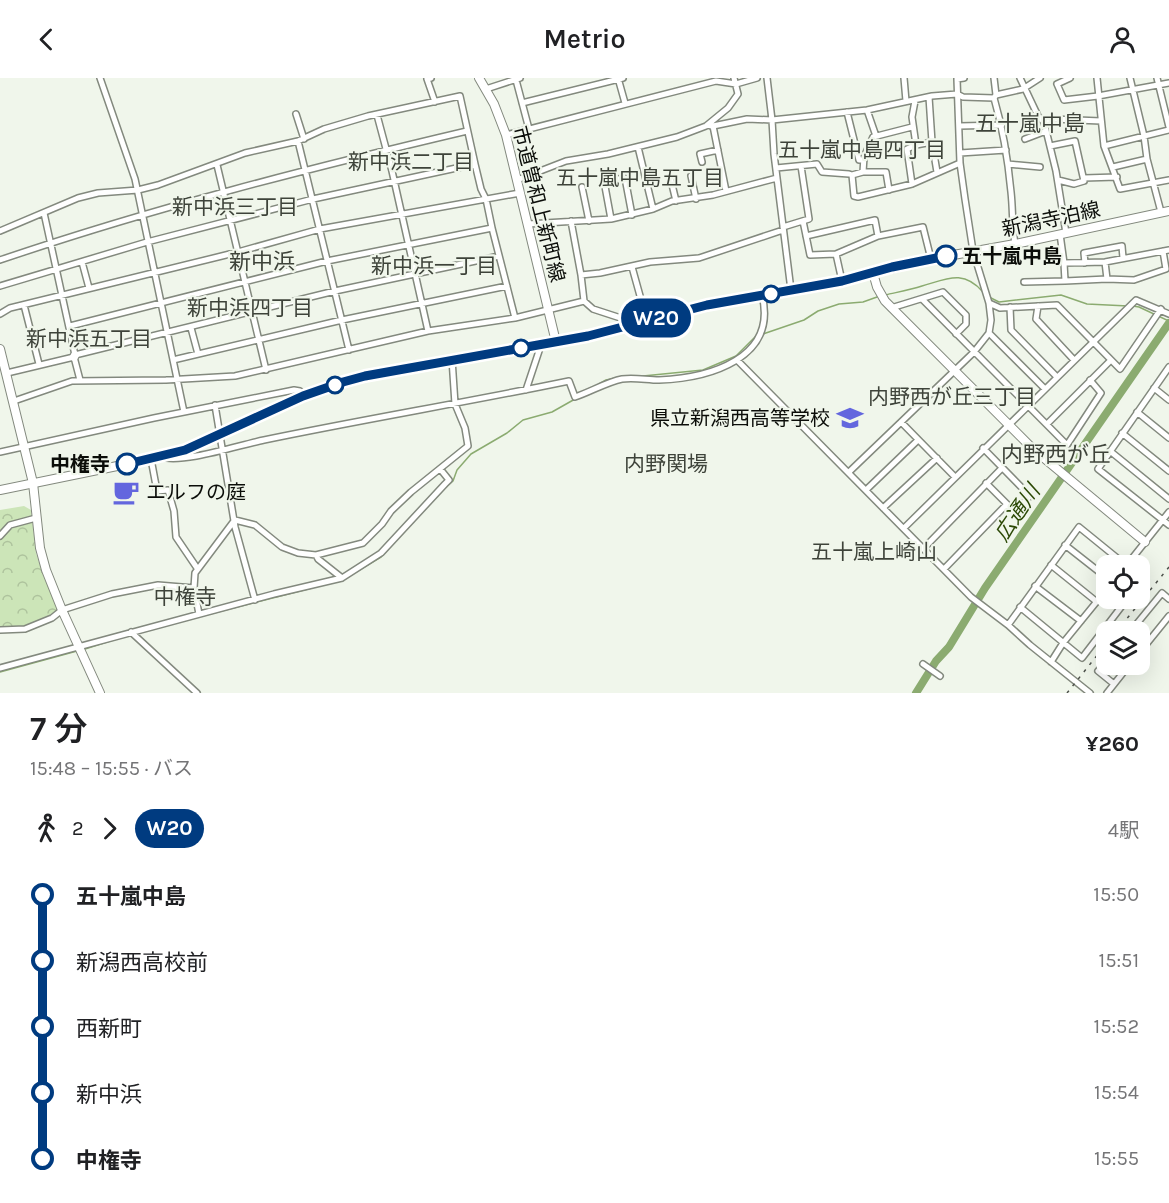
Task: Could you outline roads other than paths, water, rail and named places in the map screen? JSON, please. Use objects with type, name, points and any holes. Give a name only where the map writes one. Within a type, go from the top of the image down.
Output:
[{"type":"main road","name":"新潟寺泊線","points":[[0,489],[161,457],[185,450],[303,396],[365,376],[556,342],[707,305],[842,281],[931,259],[1015,244],[1165,212]]},
{"type":"street","points":[[100,78],[138,190],[184,412]]},
{"type":"street","points":[[431,78],[427,79],[435,102]]},
{"type":"street","name":"市道曽和上新町線","points":[[478,78],[494,104],[506,135],[556,342]]},
{"type":"street","points":[[522,103],[620,78],[625,103]]},
{"type":"street","points":[[506,135],[709,81],[757,78]]},
{"type":"street","points":[[767,78],[791,290]]},
{"type":"street","points":[[904,78],[906,101]]},
{"type":"street","points":[[849,472],[975,352],[989,333],[991,320],[989,303],[974,251],[960,163],[957,79],[964,78]]},
{"type":"street","points":[[994,78],[995,97],[1008,164],[1011,224],[1015,244]]},
{"type":"street","points":[[1020,78],[1038,117],[1044,122],[1058,180],[1065,280]]},
{"type":"street","points":[[706,126],[747,119],[772,120],[867,110],[928,97],[957,94],[963,97],[995,97],[1023,88],[1040,78]]},
{"type":"street","points":[[1070,78],[1057,84],[1064,100],[1169,83]]},
{"type":"street","points":[[1097,78],[1104,146],[1120,189],[1169,180]]},
{"type":"street","points":[[1130,78],[1147,159],[1165,212]]},
{"type":"street","points":[[1104,146],[1169,129],[1157,78]]},
{"type":"street","points":[[486,89],[518,79],[529,129]]},
{"type":"street","points":[[517,180],[566,161],[638,147],[677,137],[706,126],[728,108],[738,94],[735,81]]},
{"type":"street","points":[[0,231],[78,198],[98,193],[138,190],[217,165],[245,153],[304,139],[324,129],[460,96],[481,189],[486,199],[515,318]]},
{"type":"street","points":[[928,97],[937,172]]},
{"type":"street","points":[[915,101],[912,127],[916,145]]},
{"type":"street","points":[[867,110],[876,136]]},
{"type":"street","points":[[847,112],[859,160],[864,160]]},
{"type":"street","points":[[296,114],[304,139]]},
{"type":"street","points":[[377,115],[424,304],[428,331]]},
{"type":"street","points":[[1044,122],[1053,119],[1101,122]]},
{"type":"street","points":[[960,126],[1002,125]]},
{"type":"street","points":[[713,126],[726,191]]},
{"type":"street","points":[[863,172],[864,160],[873,137],[912,127]]},
{"type":"street","points":[[1025,139],[1046,130]]},
{"type":"street","points":[[0,260],[50,243],[306,169],[467,132]]},
{"type":"street","points":[[297,141],[306,169],[349,350]]},
{"type":"street","points":[[1050,146],[1075,141],[1084,178]]},
{"type":"street","points":[[912,184],[907,148],[932,142]]},
{"type":"street","points":[[638,147],[653,209]]},
{"type":"street","points":[[702,162],[700,154],[718,150]]},
{"type":"street","points":[[960,153],[1006,150]]},
{"type":"street","points":[[1113,167],[1147,159]]},
{"type":"street","points":[[852,176],[854,196],[875,194],[912,184],[960,163]]},
{"type":"street","points":[[0,286],[147,242],[313,200],[475,164]]},
{"type":"street","points":[[776,168],[817,164],[822,172],[842,172],[852,176],[863,172],[886,172],[889,190]]},
{"type":"street","points":[[1008,164],[1040,167]]},
{"type":"street","points":[[217,165],[266,370]]},
{"type":"street","points":[[581,275],[650,262],[699,258],[809,219],[801,166]]},
{"type":"street","points":[[669,171],[676,201]]},
{"type":"street","points":[[691,176],[696,199]]},
{"type":"street","points":[[1084,178],[1117,177]]},
{"type":"street","points":[[611,219],[604,181],[625,178],[632,214]]},
{"type":"street","points":[[528,224],[611,219],[676,201],[696,199],[777,178]]},
{"type":"street","points":[[1058,180],[1074,184],[1084,181],[1084,178]]},
{"type":"street","points":[[582,187],[589,221]]},
{"type":"street","points":[[0,314],[24,305],[238,252],[320,229],[520,193]]},
{"type":"street","points":[[44,213],[80,380]]},
{"type":"street","points":[[806,236],[875,220],[878,236]]},
{"type":"street","points":[[571,221],[584,301],[593,309],[637,323]]},
{"type":"street","points":[[803,221],[810,255],[836,254],[878,236],[923,227],[931,259]]},
{"type":"street","points":[[70,326],[327,261],[492,228]]},
{"type":"street","points":[[1085,263],[1084,253],[1122,246],[1123,258]]},
{"type":"street","points":[[1024,282],[1134,280],[1166,269],[1166,251],[1105,262],[1064,263]]},
{"type":"street","points":[[836,254],[842,281]]},
{"type":"street","points":[[7,373],[335,291],[500,256]]},
{"type":"street","points":[[82,262],[89,288]]},
{"type":"street","points":[[1105,262],[1107,279]]},
{"type":"street","points":[[632,267],[647,321]]},
{"type":"street","points":[[873,273],[880,293],[891,308],[1008,425],[1060,472],[1145,542]]},
{"type":"street","points":[[173,360],[342,320],[507,286]]},
{"type":"street","points":[[891,308],[944,292],[966,315],[966,324],[956,334]]},
{"type":"street","points":[[161,457],[168,460],[188,457],[569,381],[575,397],[624,378],[660,380],[711,373],[737,360],[757,342],[766,316],[762,295]]},
{"type":"street","points":[[922,298],[1066,444],[1101,393],[1090,380]]},
{"type":"street","points":[[904,528],[1136,300],[1169,314]]},
{"type":"street","points":[[14,401],[64,383],[80,380],[177,380],[235,376],[428,331],[515,318],[584,301]]},
{"type":"street","points":[[989,303],[1000,308],[1057,305],[1120,369],[1161,309]]},
{"type":"street","points":[[24,305],[39,364]]},
{"type":"street","points":[[1038,306],[1036,319],[1074,360]]},
{"type":"street","points":[[1010,307],[1011,330],[1057,377]]},
{"type":"street","points":[[191,328],[198,354]]},
{"type":"street","points":[[989,333],[1045,389]]},
{"type":"street","points":[[526,390],[541,345]]},
{"type":"street","points":[[0,349],[33,483],[40,548],[46,570],[100,693]]},
{"type":"street","points":[[235,520],[255,525],[282,547],[298,553],[316,555],[363,543],[411,492],[468,446],[465,428],[455,404],[452,359]]},
{"type":"street","points":[[737,360],[974,598],[1090,693]]},
{"type":"street","points":[[1047,424],[1111,360]]},
{"type":"street","points":[[1169,368],[1098,469],[1169,525]]},
{"type":"street","points":[[1154,388],[1169,400]]},
{"type":"street","points":[[0,452],[294,390],[300,391],[303,396]]},
{"type":"street","points":[[215,405],[235,520],[255,600]]},
{"type":"street","points":[[1137,412],[1169,438]]},
{"type":"street","points":[[900,422],[955,477]]},
{"type":"street","points":[[1122,433],[1169,471]]},
{"type":"street","points":[[866,490],[918,440]]},
{"type":"street","points":[[984,448],[1030,496],[1015,512],[986,483]]},
{"type":"street","points":[[1110,451],[1169,499]]},
{"type":"street","points":[[883,508],[937,458]]},
{"type":"street","points":[[151,459],[157,491],[168,490],[174,511],[176,537],[197,568]]},
{"type":"street","points":[[923,549],[1002,468]]},
{"type":"street","points":[[0,668],[342,578],[381,553],[449,480],[441,470]]},
{"type":"street","points":[[944,569],[1007,504]]},
{"type":"street","points":[[1134,555],[1169,512]]},
{"type":"street","points":[[0,536],[10,525],[36,518]]},
{"type":"street","points":[[199,614],[194,588],[195,573],[235,520]]},
{"type":"street","points":[[1008,625],[1079,527],[1114,555]]},
{"type":"street","points":[[1065,545],[1096,569]]},
{"type":"street","points":[[316,555],[342,578]]},
{"type":"street","points":[[1051,565],[1096,601]]},
{"type":"street","points":[[0,630],[25,629],[52,618],[62,610],[112,594],[158,585],[194,588]]},
{"type":"street","points":[[1035,586],[1081,621]]},
{"type":"street","points":[[1139,621],[1162,593],[1169,599]]},
{"type":"street","points":[[1051,662],[1096,603]]},
{"type":"street","points":[[1020,607],[1082,658],[1120,609]]},
{"type":"street","points":[[1150,640],[1169,616]]},
{"type":"street","points":[[131,632],[196,693]]},
{"type":"street","points":[[924,665],[940,676]]},
{"type":"street","points":[[1104,675],[1114,684]]},
{"type":"street","points":[[1107,693],[1121,675]]},
{"type":"waterway","points":[[885,295],[954,278],[969,280],[983,292]]},
{"type":"waterway","points":[[989,297],[999,302],[1061,295],[1087,304],[1128,306]]},
{"type":"waterway","points":[[763,334],[804,320],[818,311],[839,304],[863,302],[877,297]]},
{"type":"waterway","points":[[1133,306],[1169,321]]},
{"type":"waterway","name":"広通川","points":[[916,693],[936,661],[949,647],[985,588],[1169,323]]},
{"type":"waterway","points":[[643,376],[703,370],[736,356],[756,336]]},
{"type":"waterway","points":[[599,384],[620,377]]},
{"type":"waterway","points":[[444,489],[453,481],[457,470],[471,454],[507,433],[523,420],[552,412],[575,399]]},
{"type":"waterway","points":[[356,572],[381,557],[408,527]]},
{"type":"waterway","points":[[206,615],[312,588]]},
{"type":"waterway","points":[[85,649],[123,637]]},
{"type":"waterway","points":[[0,672],[77,651]]},
{"type":"railway","points":[[1125,621],[1169,567]]},
{"type":"railway","points":[[1067,693],[1096,657]]},
{"type":"place","name":"五十嵐中島","points":[[946,256]]},
{"type":"place","name":"県立新潟西高等学校","points":[[850,418]]},
{"type":"place","name":"中権寺","points":[[127,464]]},
{"type":"place","name":"エルフの庭","points":[[126,492]]},
{"type":"district","name":"五十嵐中島","points":[[1030,123]]},
{"type":"district","name":"五十嵐中島四丁目","points":[[862,150]]},
{"type":"district","name":"新中浜二丁目","points":[[411,162]]},
{"type":"district","name":"五十嵐中島五丁目","points":[[640,178]]},
{"type":"district","name":"新中浜三丁目","points":[[235,207]]},
{"type":"district","name":"新中浜","points":[[262,261]]},
{"type":"district","name":"新中浜一丁目","points":[[434,266]]},
{"type":"district","name":"新中浜四丁目","points":[[250,308]]},
{"type":"district","name":"新中浜五丁目","points":[[89,339]]},
{"type":"district","name":"内野西が丘三丁目","points":[[952,397]]},
{"type":"district","name":"内野西が丘","points":[[1056,454]]},
{"type":"district","name":"内野関場","points":[[666,464]]},
{"type":"district","name":"五十嵐上崎山","points":[[874,552]]},
{"type":"district","name":"中権寺","points":[[185,597]]}]
